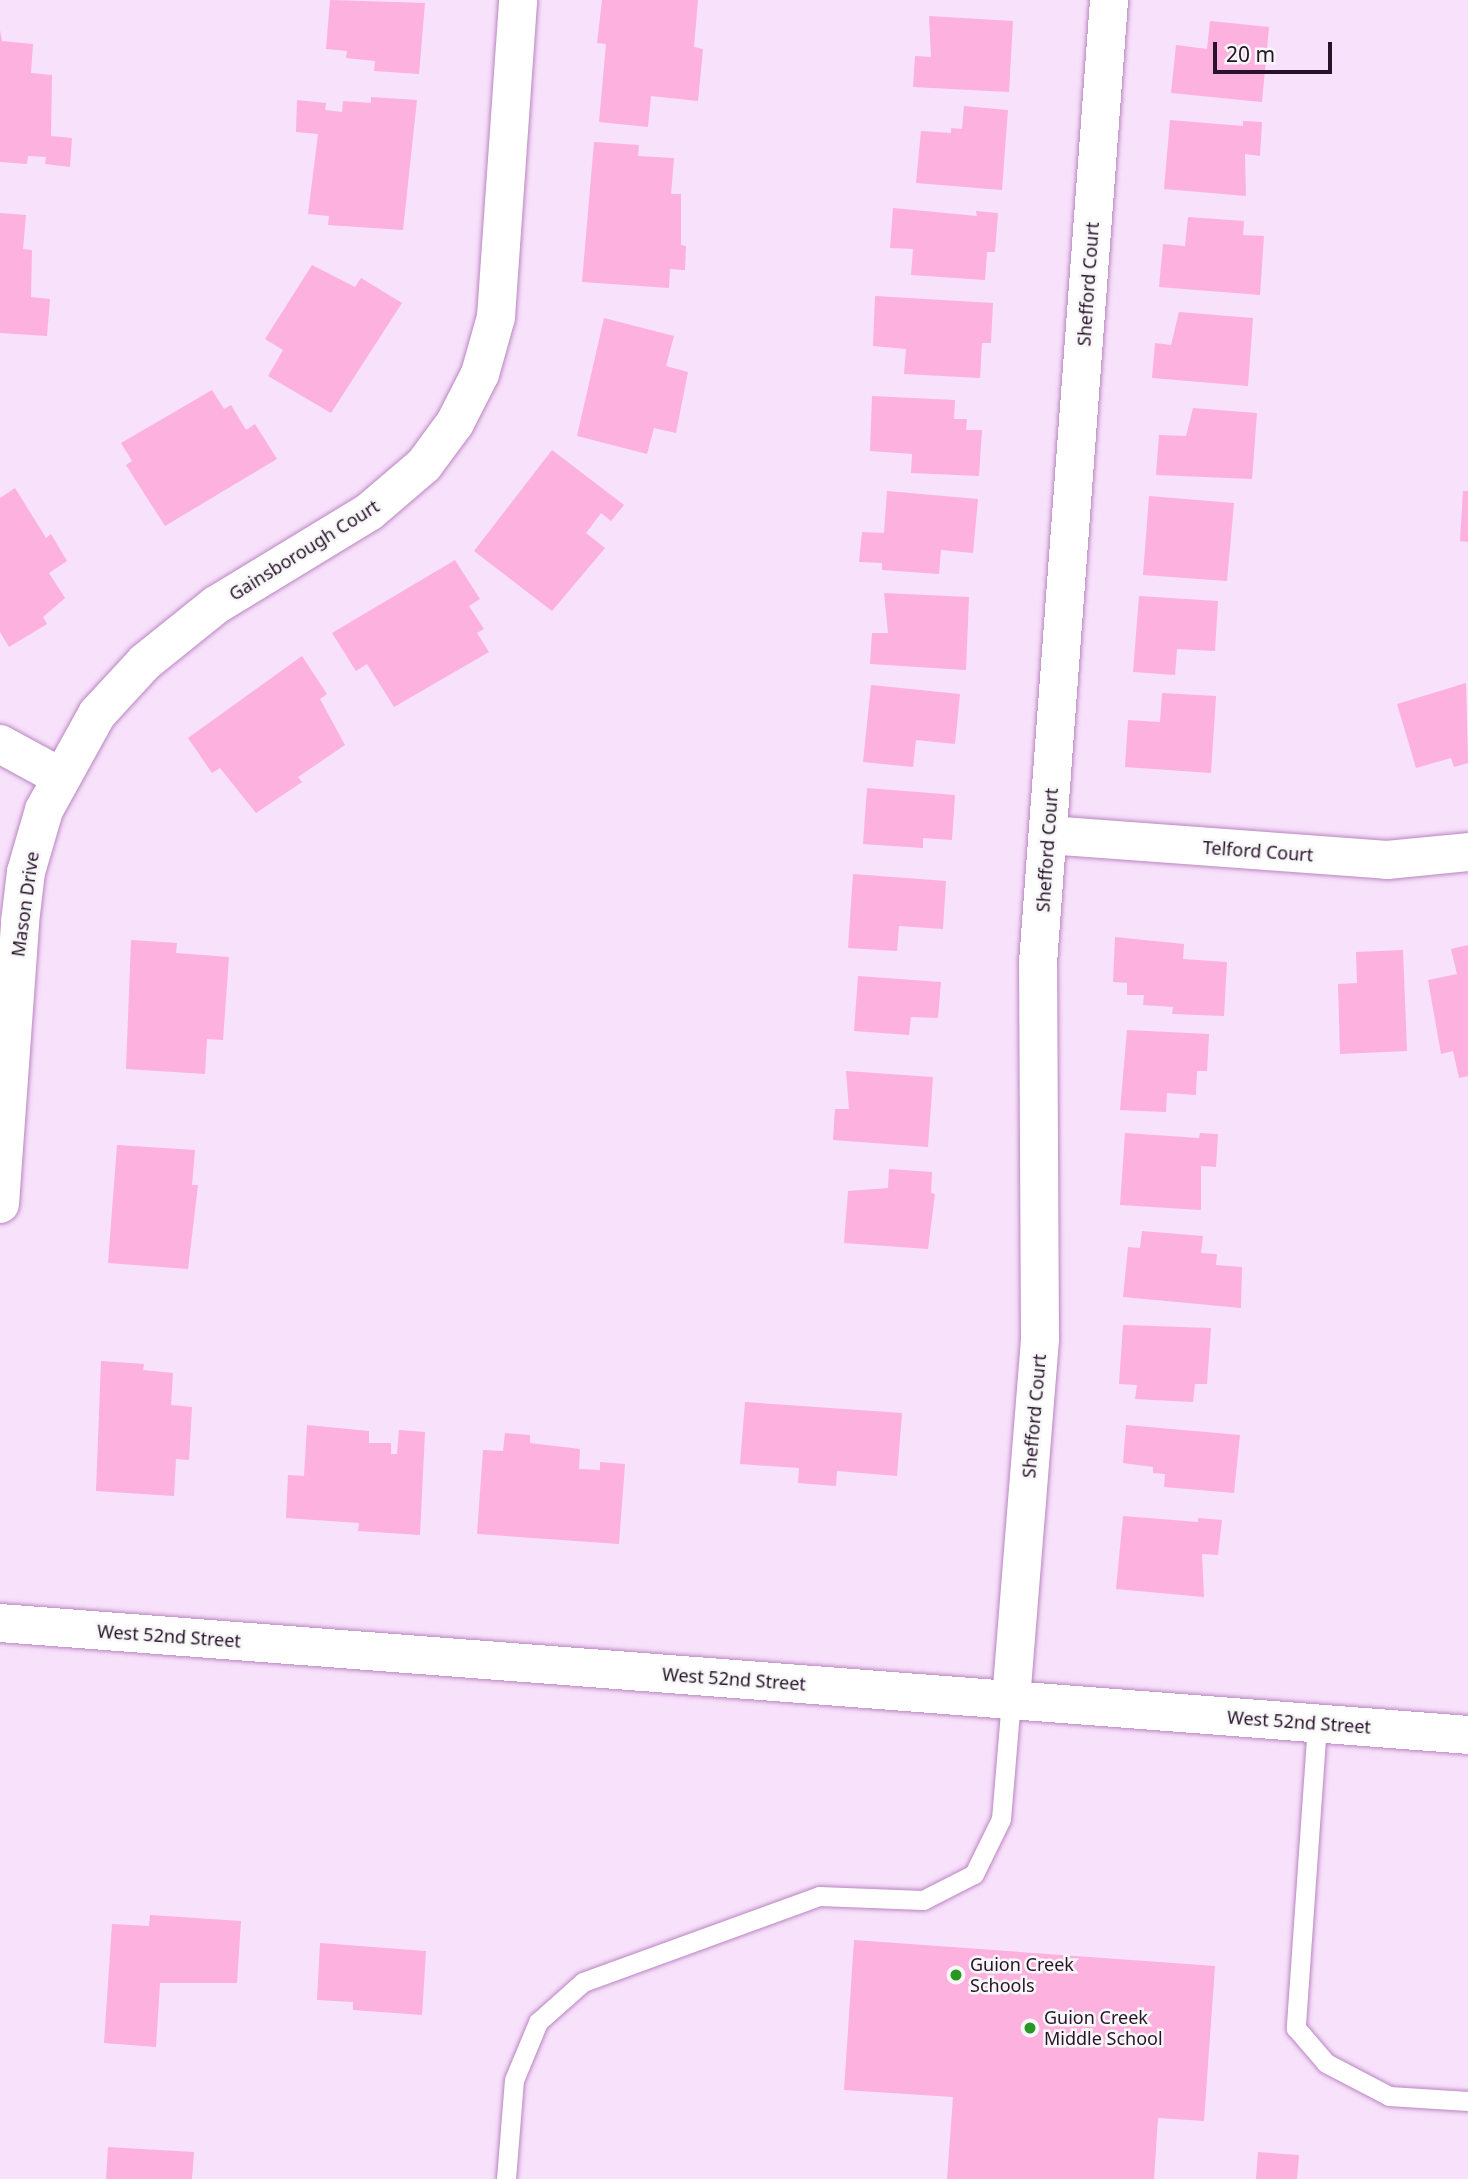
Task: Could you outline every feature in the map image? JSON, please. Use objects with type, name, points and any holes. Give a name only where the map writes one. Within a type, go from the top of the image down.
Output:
[{"type":"street","name":"Gainsborough Court","points":[[59,776],[108,699],[172,637],[369,512],[424,465],[454,423],[480,374],[496,317],[518,0]]},
{"type":"street","name":"Shefford Court","points":[[1011,1700],[1040,1338],[1037,990],[1109,0]]},
{"type":"street","points":[[0,744],[59,776]]},
{"type":"street","name":"Mason Drive","points":[[0,1204],[4,1100],[25,881],[37,830],[59,776]]},
{"type":"street","name":"Telford Court","points":[[1048,835],[1387,860],[1468,852]]},
{"type":"street","name":"West 52nd Street","points":[[0,1623],[1468,1735]]},
{"type":"lane","points":[[506,2179],[514,2080],[538,2022],[583,1982],[819,1896],[922,1900],[974,1874],[1001,1819],[1011,1700]]},
{"type":"lane","points":[[1317,1724],[1296,2028],[1326,2063],[1389,2096],[1468,2101]]},
{"type":"building","points":[[330,0],[425,3],[419,74],[374,71],[375,61],[346,58],[347,51],[326,49]]},
{"type":"building","points":[[602,0],[698,0],[694,47],[703,49],[698,101],[651,96],[648,127],[599,122],[606,44],[597,43]]},
{"type":"building","points":[[929,16],[1013,21],[1009,92],[913,87],[915,56],[931,57]]},
{"type":"building","points":[[1210,21],[1269,27],[1262,102],[1171,93],[1176,45],[1207,49]]},
{"type":"building","points":[[0,30],[2,41],[33,44],[31,73],[52,75],[51,136],[72,138],[70,167],[45,164],[46,157],[28,156],[27,164],[0,162]]},
{"type":"building","points":[[371,97],[417,100],[403,230],[328,225],[329,216],[308,214],[318,134],[296,132],[297,100],[326,103],[325,110],[342,112],[343,101],[371,103]]},
{"type":"building","points":[[964,106],[1008,110],[1002,190],[916,183],[921,131],[951,133],[951,128],[962,129]]},
{"type":"building","points":[[1170,120],[1243,126],[1243,121],[1262,122],[1260,156],[1245,154],[1246,196],[1164,189]]},
{"type":"building","points":[[594,142],[639,145],[638,156],[674,158],[671,194],[681,194],[681,245],[686,246],[685,270],[670,269],[669,288],[582,282]]},
{"type":"building","points":[[893,208],[977,216],[976,211],[998,213],[995,252],[987,252],[985,280],[911,275],[913,249],[890,248]]},
{"type":"building","points":[[0,213],[26,215],[23,249],[32,250],[31,297],[50,299],[47,336],[0,333]]},
{"type":"building","points":[[1188,217],[1244,221],[1243,235],[1264,236],[1260,295],[1159,287],[1163,244],[1185,246]]},
{"type":"building","points":[[312,265],[355,287],[361,278],[402,303],[331,413],[268,376],[283,350],[265,339]]},
{"type":"building","points":[[875,296],[993,303],[991,343],[982,343],[980,378],[904,374],[906,349],[873,346]]},
{"type":"building","points":[[1179,312],[1253,318],[1248,386],[1152,378],[1155,343],[1171,345]]},
{"type":"building","points":[[604,318],[674,336],[666,366],[688,372],[676,433],[654,428],[647,454],[577,436]]},
{"type":"building","points":[[212,390],[224,409],[231,405],[246,430],[255,424],[277,459],[165,526],[126,465],[132,461],[121,443]]},
{"type":"building","points":[[872,396],[955,400],[954,419],[967,419],[966,430],[982,430],[979,476],[911,473],[912,454],[870,451]]},
{"type":"building","points":[[1193,408],[1257,413],[1252,479],[1156,475],[1159,435],[1186,436]]},
{"type":"building","points":[[552,450],[624,505],[611,521],[601,513],[586,533],[605,548],[552,611],[474,551]]},
{"type":"building","points":[[15,488],[46,538],[51,534],[67,561],[49,573],[65,598],[43,617],[47,624],[9,647],[0,632],[0,498]]},
{"type":"building","points":[[887,491],[978,499],[973,553],[941,550],[939,574],[882,570],[882,563],[859,562],[862,532],[884,533]]},
{"type":"building","points":[[1463,491],[1468,491],[1468,542],[1460,541]]},
{"type":"building","points":[[1149,496],[1234,503],[1227,581],[1143,575]]},
{"type":"building","points":[[455,560],[480,599],[469,606],[484,629],[477,633],[489,652],[394,707],[367,664],[356,671],[332,633]]},
{"type":"building","points":[[884,593],[969,597],[966,670],[870,664],[872,633],[888,633]]},
{"type":"building","points":[[1139,596],[1218,601],[1215,651],[1177,649],[1175,675],[1133,672]]},
{"type":"building","points":[[302,656],[327,694],[320,699],[345,745],[298,777],[302,782],[256,813],[220,768],[212,773],[188,738]]},
{"type":"building","points":[[1466,683],[1468,763],[1454,767],[1451,758],[1416,768],[1397,704]]},
{"type":"building","points":[[871,685],[960,694],[955,744],[916,740],[913,767],[863,762]]},
{"type":"building","points":[[1162,693],[1216,696],[1211,773],[1125,767],[1128,720],[1160,722]]},
{"type":"building","points":[[867,788],[955,795],[952,840],[923,838],[923,848],[863,844]]},
{"type":"building","points":[[853,874],[946,881],[943,929],[899,926],[897,951],[848,948]]},
{"type":"building","points":[[1115,937],[1184,944],[1183,959],[1227,962],[1224,1016],[1172,1014],[1173,1007],[1143,1005],[1144,995],[1127,995],[1127,983],[1113,982]]},
{"type":"building","points":[[131,940],[177,943],[176,953],[229,957],[223,1040],[207,1039],[205,1074],[126,1069]]},
{"type":"building","points":[[1468,945],[1468,1076],[1459,1078],[1453,1051],[1441,1054],[1428,980],[1457,974],[1451,949]]},
{"type":"building","points":[[1403,950],[1407,1051],[1340,1054],[1338,984],[1357,983],[1356,952]]},
{"type":"building","points":[[858,976],[941,982],[938,1018],[911,1017],[909,1035],[854,1031]]},
{"type":"building","points":[[1127,1030],[1209,1034],[1207,1071],[1197,1071],[1196,1095],[1167,1093],[1166,1112],[1120,1110]]},
{"type":"building","points":[[846,1071],[933,1077],[928,1147],[833,1140],[835,1109],[849,1109]]},
{"type":"building","points":[[1125,1133],[1199,1138],[1200,1133],[1218,1134],[1216,1167],[1201,1166],[1201,1210],[1120,1205]]},
{"type":"building","points":[[117,1145],[195,1150],[192,1185],[198,1185],[188,1269],[108,1263]]},
{"type":"building","points":[[889,1169],[932,1172],[931,1193],[935,1194],[928,1249],[844,1243],[848,1191],[888,1188]]},
{"type":"building","points":[[1142,1231],[1203,1236],[1201,1253],[1217,1254],[1216,1265],[1242,1267],[1241,1308],[1123,1297],[1128,1247],[1140,1248]]},
{"type":"building","points":[[1123,1325],[1211,1328],[1207,1384],[1195,1384],[1193,1402],[1135,1399],[1137,1385],[1119,1384]]},
{"type":"building","points":[[101,1361],[144,1364],[143,1370],[173,1373],[171,1405],[192,1407],[189,1460],[176,1459],[174,1496],[96,1491]]},
{"type":"building","points":[[745,1402],[902,1413],[897,1476],[837,1471],[836,1486],[798,1483],[799,1468],[740,1464]]},
{"type":"building","points":[[307,1425],[369,1431],[369,1443],[391,1443],[391,1454],[397,1454],[399,1430],[425,1432],[420,1535],[358,1531],[359,1523],[286,1518],[288,1475],[304,1476]]},
{"type":"building","points":[[1126,1425],[1240,1435],[1234,1493],[1164,1487],[1165,1474],[1153,1473],[1153,1467],[1123,1463]]},
{"type":"building","points":[[505,1433],[530,1435],[530,1443],[580,1449],[579,1469],[600,1470],[600,1462],[625,1464],[619,1544],[477,1534],[483,1450],[503,1451]]},
{"type":"building","points":[[1123,1516],[1198,1522],[1198,1518],[1222,1520],[1218,1555],[1202,1554],[1204,1597],[1116,1589]]},
{"type":"building","points":[[150,1915],[241,1921],[237,1983],[160,1983],[156,2047],[104,2043],[112,1924],[149,1926]]},
{"type":"building","name":"Guion Creek Middle School","points":[[854,1940],[1215,1966],[1204,2121],[1158,2118],[1154,2179],[947,2179],[953,2097],[844,2090]]},
{"type":"building","points":[[320,1943],[426,1951],[422,2015],[353,2010],[353,2002],[317,2000]]},
{"type":"building","points":[[108,2147],[194,2152],[192,2179],[106,2179]]},
{"type":"building","points":[[1258,2152],[1299,2155],[1297,2179],[1256,2179]]},
{"type":"place","name":"Guion Creek Schools","points":[[956,1975]]},
{"type":"place","name":"Guion Creek Middle School","points":[[1030,2028]]}]
